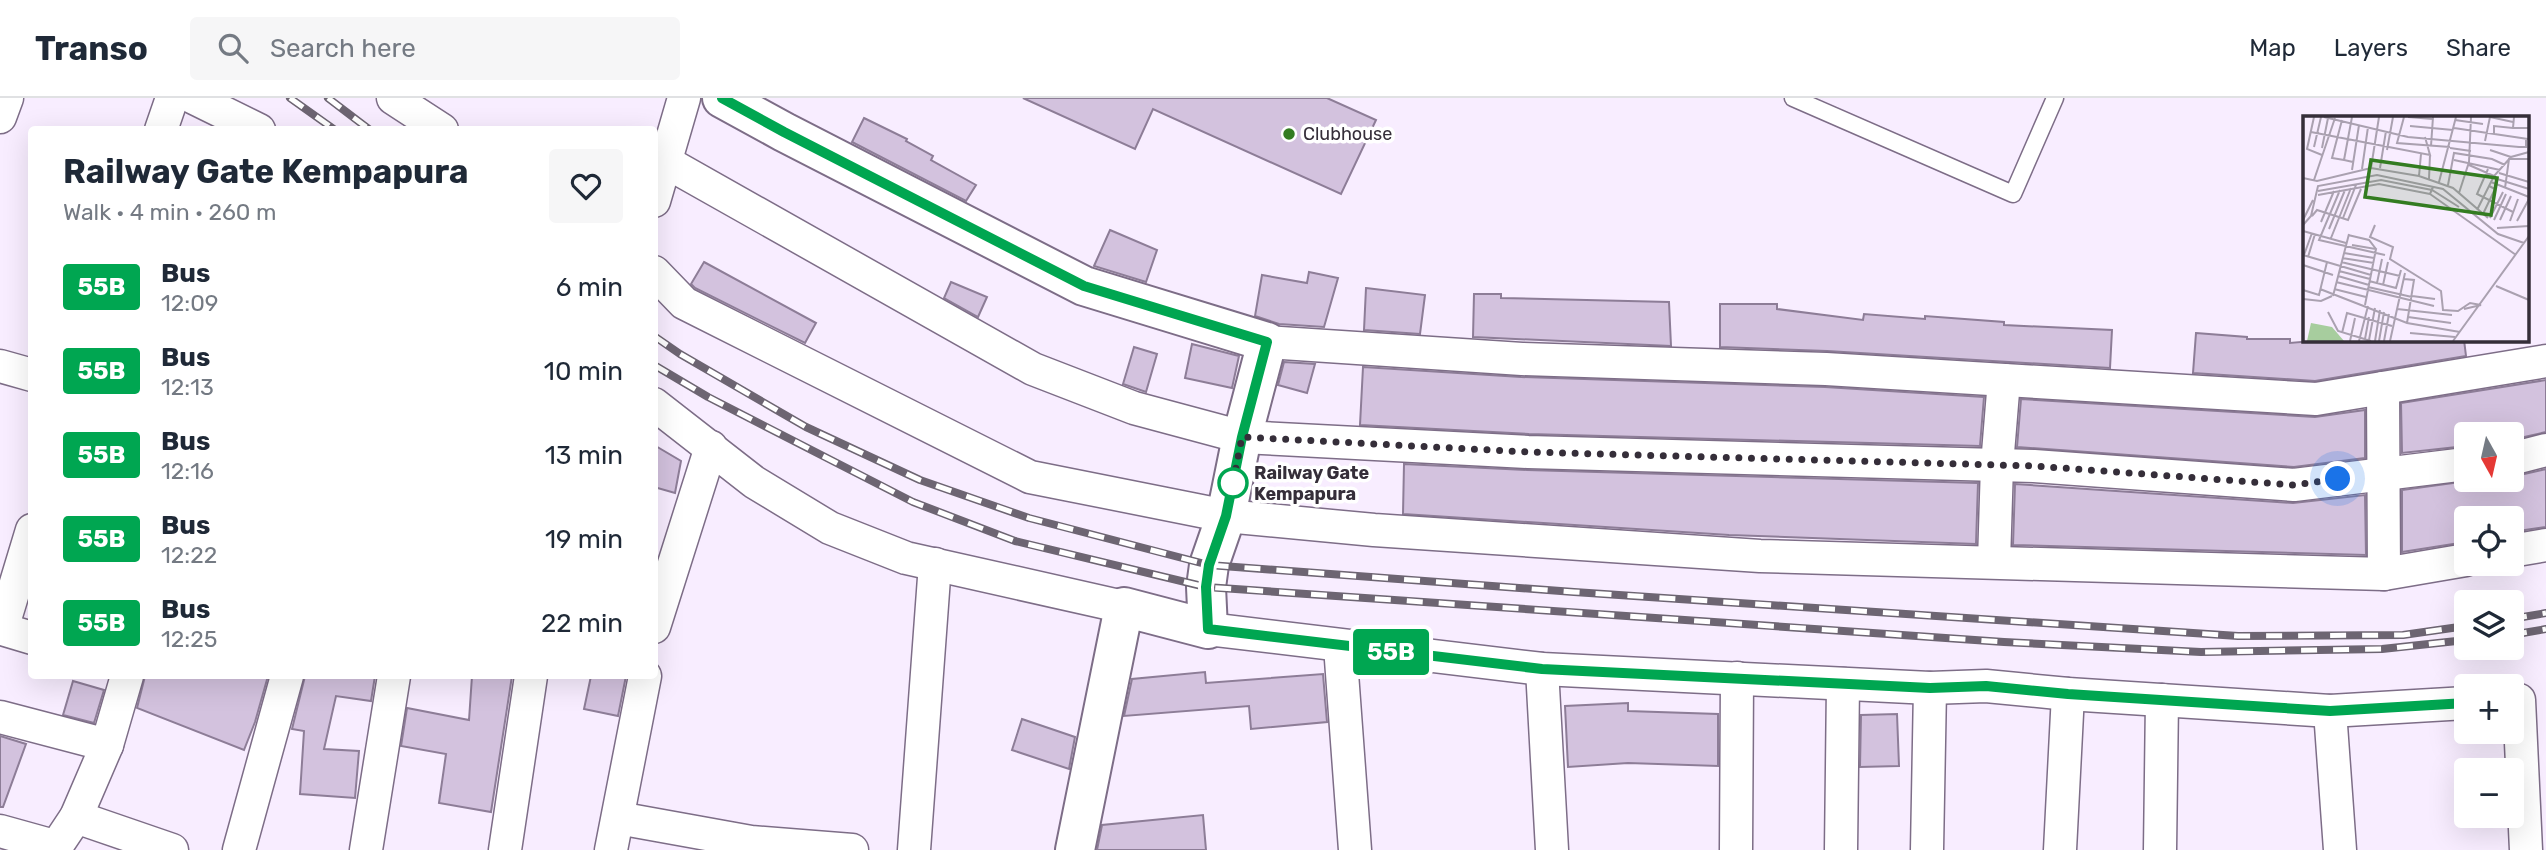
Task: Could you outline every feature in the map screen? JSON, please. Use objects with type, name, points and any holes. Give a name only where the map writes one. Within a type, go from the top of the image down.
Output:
[{"type":"street","points":[[0,117],[7,98]]},
{"type":"street","points":[[162,126],[172,98]]},
{"type":"street","points":[[194,98],[251,126]]},
{"type":"street","points":[[393,98],[436,126]]},
{"type":"street","points":[[658,188],[684,98]]},
{"type":"street","points":[[722,98],[1084,286],[1267,342],[1522,359],[1826,369],[2316,399],[2546,361]]},
{"type":"street","points":[[666,162],[1033,369],[1134,408],[1242,437],[1528,452],[2048,467],[2294,485],[2454,465]]},
{"type":"street","points":[[658,276],[684,303],[1030,477],[1226,516],[1374,530],[1760,556],[2384,574],[2454,562]]},
{"type":"street","points":[[1208,629],[1206,587],[1209,565],[1226,516],[1242,437],[1267,342]]},
{"type":"street","points":[[0,366],[28,374]]},
{"type":"street","points":[[1994,562],[1997,465],[2004,380]]},
{"type":"street","points":[[2383,388],[2384,574]]},
{"type":"street","points":[[658,407],[754,482],[830,528],[906,558],[1124,607],[1208,629],[1542,669],[1930,688],[1986,686],[2330,711],[2454,704]]},
{"type":"street","points":[[658,614],[711,447]]},
{"type":"street","points":[[2524,455],[2546,450]]},
{"type":"street","points":[[28,543],[2,629],[28,637]]},
{"type":"street","points":[[2524,549],[2546,545]]},
{"type":"street","points":[[914,850],[935,564]]},
{"type":"street","points":[[1075,850],[1124,607]]},
{"type":"street","points":[[1340,646],[1355,850]]},
{"type":"street","points":[[1542,669],[1552,850]]},
{"type":"street","points":[[1736,850],[1737,678]]},
{"type":"street","points":[[0,831],[54,848],[76,817],[107,745],[126,679]]},
{"type":"street","points":[[239,850],[286,679]]},
{"type":"street","points":[[366,850],[394,679]]},
{"type":"street","points":[[505,850],[531,679]]},
{"type":"street","points":[[611,850],[644,679]]},
{"type":"street","points":[[1840,850],[1843,684]]},
{"type":"street","points":[[1927,850],[1930,688]]},
{"type":"street","points":[[2060,850],[2068,694]]},
{"type":"street","points":[[2525,697],[2526,850]]},
{"type":"street","points":[[2160,850],[2162,700]]},
{"type":"street","points":[[2330,711],[2340,850]]},
{"type":"street","points":[[0,717],[107,745]]},
{"type":"street","points":[[76,817],[172,850]]},
{"type":"street","points":[[618,818],[751,842],[852,850]]},
{"type":"lane","points":[[1793,98],[2013,194],[2055,98]]},
{"type":"building","name":"Clubhouse","points":[[1023,98],[1327,98],[1376,120],[1341,194],[1153,109],[1135,149]]},
{"type":"building","points":[[864,118],[907,139],[906,141],[933,156],[931,160],[976,185],[966,201],[852,142]]},
{"type":"building","points":[[1110,230],[1157,250],[1146,282],[1094,266]]},
{"type":"building","points":[[704,262],[816,323],[805,343],[695,288],[691,284]]},
{"type":"building","points":[[1309,272],[1338,278],[1324,327],[1279,324],[1255,316],[1262,275],[1307,283]]},
{"type":"building","points":[[951,282],[987,297],[978,317],[944,298]]},
{"type":"building","points":[[1366,288],[1425,295],[1420,334],[1364,330]]},
{"type":"building","points":[[1474,294],[1501,294],[1501,298],[1669,302],[1671,346],[1473,337]]},
{"type":"building","points":[[1720,304],[1777,304],[1777,309],[1863,320],[1864,314],[1925,319],[1925,316],[2004,322],[2004,325],[2112,330],[2110,368],[1720,347]]},
{"type":"building","points":[[2196,333],[2247,339],[2290,339],[2290,343],[2464,341],[2466,356],[2315,381],[2193,373]]},
{"type":"building","points":[[1192,344],[1239,356],[1232,388],[1185,378]]},
{"type":"building","points":[[1134,347],[1157,354],[1146,392],[1123,384]]},
{"type":"building","points":[[1284,362],[1315,364],[1307,393],[1278,385]]},
{"type":"building","points":[[1363,367],[1521,377],[1825,387],[1984,397],[1980,446],[1529,434],[1360,425]]},
{"type":"building","points":[[2546,380],[2546,432],[2524,437],[2524,422],[2454,422],[2454,447],[2402,453],[2401,403]]},
{"type":"building","points":[[2021,399],[2315,417],[2365,410],[2365,458],[2294,467],[2017,447]]},
{"type":"building","points":[[658,447],[681,461],[675,493],[658,488]]},
{"type":"building","points":[[1404,464],[1978,483],[1976,544],[1729,535],[1403,514]]},
{"type":"building","points":[[2546,469],[2546,527],[2524,530],[2524,506],[2454,506],[2454,544],[2402,552],[2402,490],[2454,483],[2454,492],[2524,492],[2524,474]]},
{"type":"building","points":[[2015,484],[2293,503],[2365,495],[2366,555],[2013,545]]},
{"type":"building","points":[[1205,672],[1206,683],[1323,674],[1327,722],[1251,729],[1249,706],[1124,716],[1132,679]]},
{"type":"building","points":[[144,679],[267,679],[244,750],[137,708]]},
{"type":"building","points":[[304,679],[375,679],[371,701],[336,696],[324,749],[359,751],[355,798],[300,794],[304,731],[292,729]]},
{"type":"building","points":[[472,679],[512,679],[491,812],[439,803],[446,754],[401,746],[407,708],[469,720]]},
{"type":"building","points":[[590,679],[625,679],[618,716],[584,709]]},
{"type":"building","points":[[73,681],[104,690],[94,723],[63,715]]},
{"type":"building","points":[[1628,703],[1628,711],[1718,714],[1718,766],[1628,763],[1568,767],[1565,706]]},
{"type":"building","points":[[1897,714],[1899,766],[1860,767],[1861,715]]},
{"type":"building","points":[[1022,719],[1075,737],[1069,769],[1012,750]]},
{"type":"building","points":[[0,736],[26,744],[3,807],[0,807]]},
{"type":"building","points":[[1203,815],[1206,850],[1097,850],[1102,825]]},
{"type":"railway","points":[[290,98],[329,126]]},
{"type":"railway","points":[[328,98],[365,126]]},
{"type":"railway","points":[[658,339],[806,427],[920,480],[1029,518],[1209,565],[2238,636],[2403,635],[2454,628]]},
{"type":"railway","points":[[658,367],[708,397],[913,502],[1015,541],[1206,587],[2004,642],[2201,652],[2382,649],[2454,641]]},
{"type":"railway","points":[[2524,617],[2546,613]]},
{"type":"railway","points":[[2524,633],[2546,629]]},
{"type":"bus line","name":"55B","points":[[722,98],[1084,286],[1267,342],[1242,437],[1226,516],[1209,565],[1206,587],[1208,629],[1542,669],[1930,688],[1986,686],[2330,711],[2454,704]]},
{"type":"place","name":"Clubhouse","points":[[1289,134]]},
{"type":"place","name":"Railway Gate Kempapura","points":[[1233,483]]},
{"type":"route","points":[[1233,483],[1232,488],[1242,437],[1528,452],[2034,466],[2294,485],[2338,479]]}]
